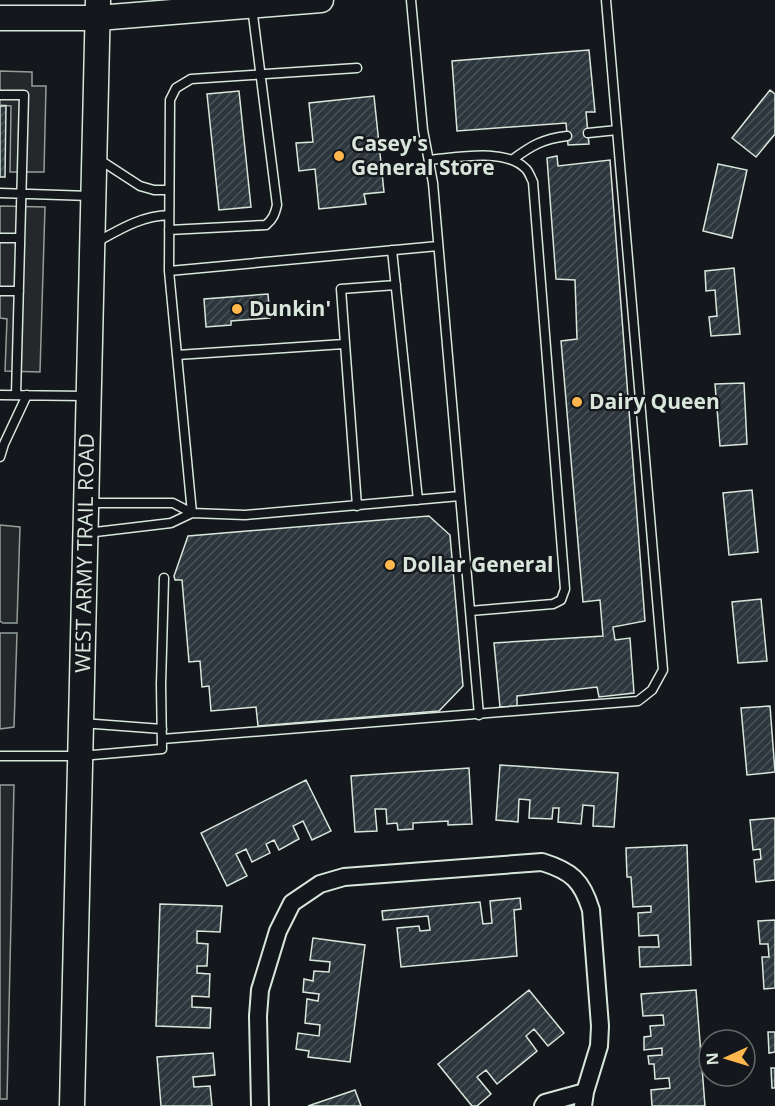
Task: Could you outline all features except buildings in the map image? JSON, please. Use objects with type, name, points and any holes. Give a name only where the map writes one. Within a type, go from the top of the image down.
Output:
[{"type":"main road","points":[[0,18],[98,9],[321,0]]},
{"type":"main road","name":"WEST ARMY TRAIL ROAD","points":[[72,1106],[98,9]]},
{"type":"street","points":[[260,1106],[258,1017],[260,990],[278,931],[292,903],[311,889],[331,879],[542,862],[559,867],[575,878],[587,896],[591,910],[600,1026],[599,1046],[584,1099],[546,1103],[543,1106]]},
{"type":"lane","points":[[411,0],[423,130],[433,183],[479,715]]},
{"type":"lane","points":[[162,740],[638,701],[652,690],[663,670],[606,0]]},
{"type":"lane","points":[[168,230],[266,225],[272,220],[277,206],[251,3]]},
{"type":"lane","points":[[192,513],[169,271],[170,100],[176,88],[191,79],[357,68]]},
{"type":"lane","points":[[0,94],[24,95],[16,395]]},
{"type":"lane","points":[[588,133],[617,130]]},
{"type":"lane","points":[[512,159],[533,144],[549,138],[567,136]]},
{"type":"lane","points":[[429,160],[497,155],[512,159],[526,169],[533,182],[565,590],[561,600],[553,604],[470,611]]},
{"type":"lane","points":[[94,157],[140,186],[154,190],[169,190]]},
{"type":"lane","points":[[0,193],[94,196]]},
{"type":"lane","points":[[92,245],[138,220],[169,215]]},
{"type":"lane","points":[[0,238],[20,238]]},
{"type":"lane","points":[[169,271],[438,246]]},
{"type":"lane","points":[[392,250],[418,500]]},
{"type":"lane","points":[[357,506],[341,289],[396,285]]},
{"type":"lane","points":[[0,291],[19,291]]},
{"type":"lane","points":[[177,355],[344,344]]},
{"type":"lane","points":[[0,395],[89,396]]},
{"type":"lane","points":[[0,457],[2,444],[27,395]]},
{"type":"lane","points":[[86,533],[171,523],[192,513],[260,514],[460,496]]},
{"type":"lane","points":[[87,503],[173,503],[192,513]]},
{"type":"lane","points":[[0,756],[81,756],[162,749],[164,578]]},
{"type":"lane","points":[[82,723],[162,729]]},
{"type":"shaded area","points":[[0,71],[32,72],[32,86],[46,86],[44,172],[10,172],[11,106],[0,105]]},
{"type":"shaded area","points":[[0,206],[45,207],[40,372],[5,371],[7,319],[0,318]]},
{"type":"shaded area","points":[[0,525],[20,527],[17,623],[0,621]]},
{"type":"shaded area","points":[[0,633],[17,633],[14,727],[0,729]]},
{"type":"shaded area","points":[[0,785],[14,785],[7,1099],[0,1099]]},
{"type":"place","name":"Casey's General Store","points":[[339,156]]},
{"type":"place","name":"Dunkin'","points":[[237,309]]},
{"type":"place","name":"Dairy Queen","points":[[577,402]]},
{"type":"place","name":"Dollar General","points":[[390,565]]}]
